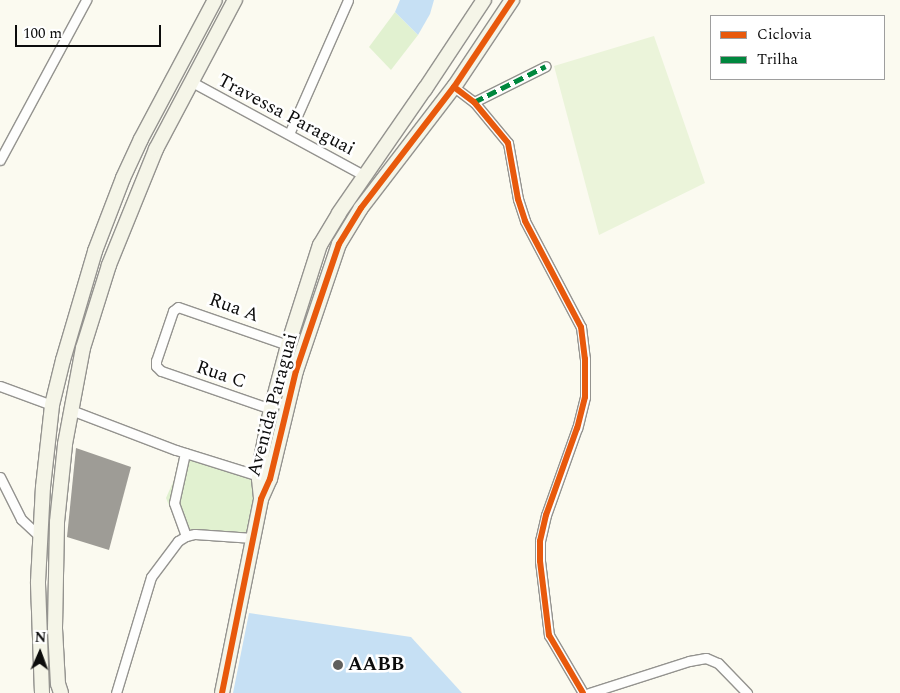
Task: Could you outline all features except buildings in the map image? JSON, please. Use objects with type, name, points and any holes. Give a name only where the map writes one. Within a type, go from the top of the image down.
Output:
[{"type":"main road","points":[[42,693],[38,582],[40,537],[52,405],[63,360],[95,251],[123,178],[141,139],[215,0]]},
{"type":"main road","points":[[61,693],[58,684],[56,628],[56,550],[63,460],[83,348],[106,274],[156,149],[235,0]]},
{"type":"main road","name":"Avenida Paraguai","points":[[222,693],[261,499],[271,409],[288,345],[320,245],[339,213],[484,0]]},
{"type":"main road","name":"Avenida Paraguai","points":[[264,478],[296,371],[339,244],[361,208],[454,87],[512,0]]},
{"type":"main road","points":[[205,18],[221,27]]},
{"type":"main road","points":[[195,37],[211,45]]},
{"type":"main road","points":[[67,344],[83,348]]},
{"type":"main road","points":[[63,360],[80,365]]},
{"type":"street","points":[[0,160],[86,0]]},
{"type":"street","points":[[288,134],[348,0]]},
{"type":"street","points":[[474,102],[546,66]]},
{"type":"street","name":"Travessa Paraguai","points":[[192,82],[365,176]]},
{"type":"street","points":[[454,87],[474,102],[508,143],[518,199],[525,221],[574,313],[583,338],[586,374],[582,414],[550,502],[540,542],[540,561],[549,635],[583,693]]},
{"type":"street","name":"Rua A","points":[[161,371],[156,363],[176,308],[187,309],[288,345]]},
{"type":"street","name":"Rua C","points":[[161,371],[271,409]]},
{"type":"street","points":[[0,386],[52,405]]},
{"type":"street","points":[[71,410],[185,453],[264,478]]},
{"type":"street","points":[[185,453],[174,503],[186,536]]},
{"type":"street","points":[[0,478],[22,519],[40,537]]},
{"type":"street","points":[[116,693],[151,577],[163,559],[186,536],[195,534],[253,538]]},
{"type":"street","points":[[589,693],[689,661],[706,658],[718,664],[747,693]]},
{"type":"green space","points":[[395,12],[418,35],[391,70],[369,47]]},
{"type":"green space","points":[[654,36],[705,183],[599,235],[554,66]]},
{"type":"green space","points":[[185,455],[258,479],[253,536],[180,532],[166,498]]},
{"type":"water","points":[[400,0],[434,0],[430,14],[418,35],[395,12]]},
{"type":"water","name":"AABB","points":[[249,613],[411,637],[462,693],[233,693]]},
{"type":"marked path","points":[[474,102],[546,66]]},
{"type":"cycle path","points":[[222,693],[261,499],[270,479],[296,371],[339,244],[361,208],[454,87],[512,0]]},
{"type":"cycle path","points":[[454,87],[474,102],[508,143],[518,199],[525,221],[581,327],[585,359],[585,397],[577,428],[546,515],[540,541],[540,561],[549,635],[583,693]]},
{"type":"place","name":"AABB","points":[[338,665]]}]
